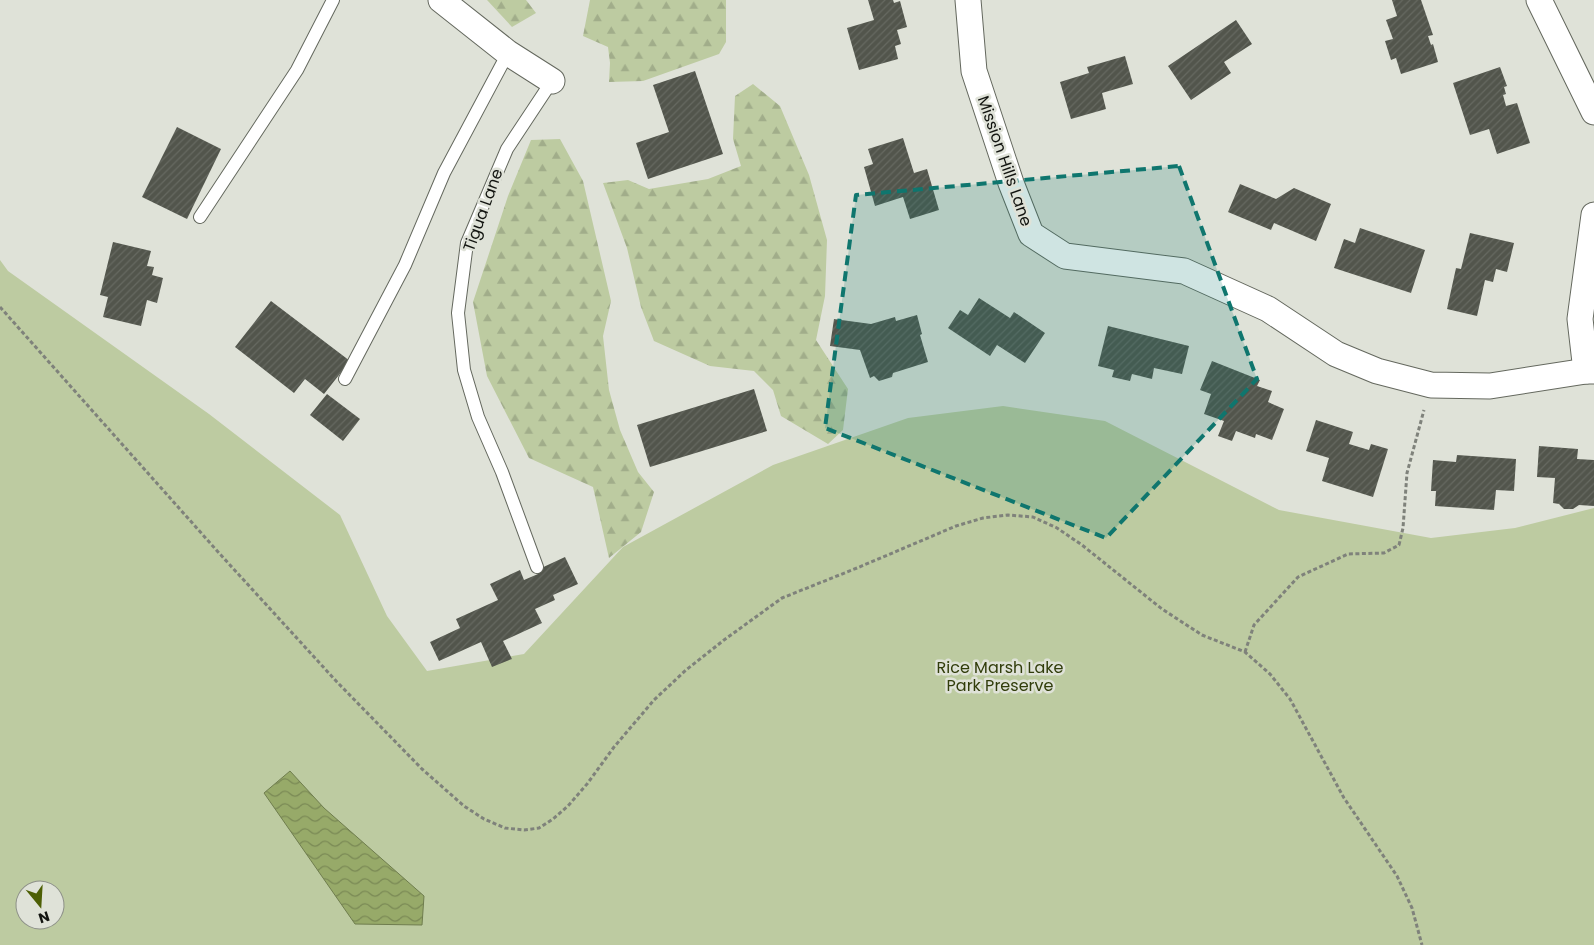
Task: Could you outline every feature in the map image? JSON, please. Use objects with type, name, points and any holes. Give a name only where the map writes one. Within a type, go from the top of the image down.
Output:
[{"type":"street","name":"Tigua Lane","points":[[441,0],[508,53],[552,81]]},
{"type":"street","points":[[1539,0],[1594,112]]},
{"type":"street","name":"Mission Hills Lane","points":[[975,2],[974,71],[1011,183],[1031,234],[1065,256],[1184,271],[1268,309],[1336,354],[1377,371],[1431,385],[1490,386],[1590,371]]},
{"type":"street","points":[[1590,371],[1580,319],[1594,215]]},
{"type":"lane","points":[[200,217],[297,70],[334,0]]},
{"type":"lane","points":[[345,379],[405,265],[444,174],[508,53]]},
{"type":"lane","name":"Tigua Lane","points":[[538,567],[502,472],[478,417],[464,370],[458,313],[467,243],[507,149],[552,81]]},
{"type":"path","points":[[0,307],[219,553],[337,682],[422,769],[464,806],[484,820],[504,828],[524,830],[540,828],[553,819],[568,806],[587,784],[614,747],[654,700],[686,670],[782,598],[956,526],[983,518],[1008,515],[1033,517],[1058,528],[1082,545],[1162,609],[1202,635],[1245,652],[1270,674],[1290,699],[1344,798],[1397,876],[1412,908],[1422,945]]},
{"type":"path","points":[[1245,652],[1254,625],[1298,577],[1348,554],[1384,553],[1399,545],[1403,528],[1406,473],[1431,385]]},
{"type":"highlighted area","points":[[1179,166],[1257,379],[1106,538],[825,428],[856,195]]},
{"type":"green space","points":[[487,0],[526,0],[536,13],[512,27]]},
{"type":"green space","points":[[590,0],[726,0],[726,42],[719,54],[643,81],[609,82],[610,63],[608,47],[583,36]]},
{"type":"green space","points":[[753,84],[780,106],[809,175],[827,240],[825,296],[816,340],[848,389],[843,430],[828,444],[781,416],[773,390],[754,371],[710,366],[654,341],[641,307],[627,248],[603,183],[628,180],[649,189],[708,179],[741,166],[733,139],[735,96]]},
{"type":"green space","points":[[560,139],[583,181],[611,301],[603,336],[609,390],[620,430],[638,472],[654,492],[641,532],[609,558],[593,487],[529,458],[487,376],[473,302],[508,196],[531,140]]},
{"type":"green space","name":"Rice Marsh Lake Park Preserve","points":[[0,260],[8,271],[209,414],[340,515],[387,616],[427,671],[524,654],[623,547],[773,465],[908,418],[1003,406],[1105,421],[1279,510],[1431,538],[1515,528],[1594,508],[1594,945],[0,945]]},
{"type":"water","points":[[290,771],[324,808],[424,896],[422,925],[355,924],[264,793]]},
{"type":"building","points":[[868,0],[893,0],[894,3],[900,1],[907,27],[897,30],[901,44],[895,46],[898,59],[859,70],[847,28],[874,20]]},
{"type":"building","points":[[1392,0],[1421,0],[1433,35],[1428,36],[1431,45],[1433,44],[1438,62],[1401,74],[1396,58],[1391,60],[1385,41],[1393,39],[1386,20],[1397,16]]},
{"type":"building","points":[[1236,20],[1252,44],[1224,62],[1231,73],[1191,100],[1168,66]]},
{"type":"building","points":[[1125,56],[1133,84],[1102,93],[1106,109],[1071,119],[1060,82],[1089,73],[1087,67]]},
{"type":"building","points":[[1500,67],[1507,86],[1504,87],[1506,94],[1503,95],[1506,106],[1517,103],[1530,143],[1497,154],[1489,129],[1470,135],[1453,83]]},
{"type":"building","points":[[695,71],[723,154],[648,179],[636,143],[669,132],[653,85]]},
{"type":"building","points":[[177,127],[221,149],[187,219],[142,197]]},
{"type":"building","points":[[903,138],[914,173],[927,169],[939,210],[910,219],[903,197],[875,206],[864,167],[873,164],[868,149]]},
{"type":"building","points":[[1240,184],[1276,199],[1294,188],[1331,204],[1316,241],[1274,223],[1271,230],[1228,212]]},
{"type":"building","points":[[1360,228],[1425,250],[1411,293],[1334,268],[1344,239],[1355,243]]},
{"type":"building","points":[[1470,233],[1514,243],[1507,272],[1496,269],[1493,282],[1485,280],[1477,316],[1447,309],[1456,268],[1461,269]]},
{"type":"building","points":[[113,242],[151,251],[147,266],[154,267],[152,275],[163,278],[157,303],[147,300],[141,326],[103,317],[108,297],[100,295]]},
{"type":"building","points":[[979,298],[1010,318],[1014,312],[1045,333],[1025,363],[997,345],[990,356],[948,328],[960,310],[968,315]]},
{"type":"building","points":[[271,301],[350,361],[324,394],[305,379],[294,393],[235,347]]},
{"type":"building","points":[[917,315],[922,334],[920,335],[928,362],[893,373],[892,377],[879,381],[874,376],[870,378],[860,350],[830,346],[834,319],[871,324],[895,317],[896,321]]},
{"type":"building","points":[[1108,326],[1189,346],[1182,374],[1154,368],[1152,379],[1132,374],[1130,381],[1112,377],[1114,370],[1098,366]]},
{"type":"building","points":[[1212,361],[1260,380],[1257,386],[1272,391],[1268,402],[1284,409],[1272,440],[1256,434],[1255,438],[1236,431],[1232,441],[1218,436],[1224,421],[1204,414],[1211,394],[1200,390]]},
{"type":"building","points":[[754,389],[767,431],[650,467],[637,425]]},
{"type":"building","points":[[327,394],[360,419],[343,441],[310,415]]},
{"type":"building","points":[[1316,420],[1353,432],[1349,444],[1369,450],[1371,444],[1388,449],[1373,497],[1322,481],[1329,458],[1306,451]]},
{"type":"building","points":[[1539,446],[1578,449],[1577,459],[1594,460],[1594,506],[1579,505],[1573,509],[1564,509],[1559,504],[1553,503],[1555,478],[1537,477]]},
{"type":"building","points":[[1457,455],[1516,459],[1514,491],[1496,490],[1494,510],[1435,506],[1436,491],[1431,491],[1433,460],[1456,462]]},
{"type":"building","points":[[565,557],[578,584],[553,595],[555,600],[535,609],[542,623],[503,641],[512,659],[492,667],[481,642],[439,661],[430,642],[460,628],[456,619],[498,600],[490,584],[520,570],[524,580],[538,574],[537,570]]}]
